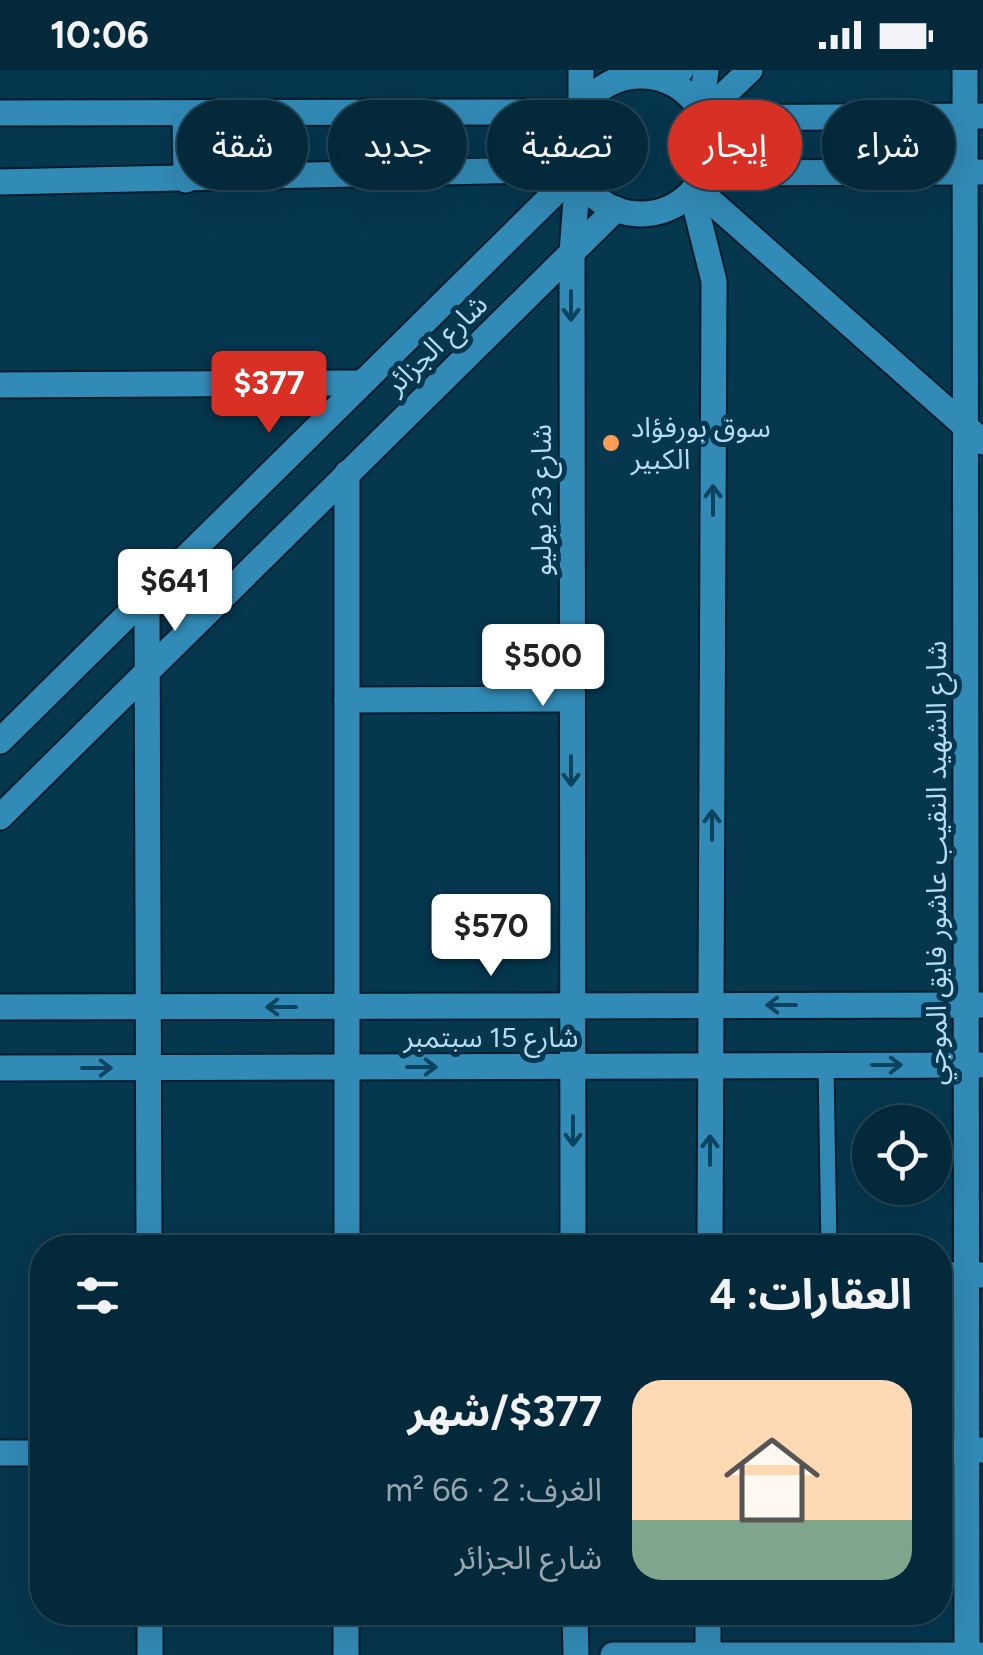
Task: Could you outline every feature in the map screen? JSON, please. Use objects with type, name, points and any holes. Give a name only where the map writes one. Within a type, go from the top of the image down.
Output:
[{"type":"street","points":[[580,100],[581,70]]},
{"type":"street","points":[[704,100],[706,70]]},
{"type":"street","points":[[719,100],[750,70]]},
{"type":"street","name":"شارع الشهيد النقيب عاشور فايق الموجي","points":[[964,70],[974,116],[974,1065],[963,1275],[966,1655]]},
{"type":"street","points":[[589,100],[620,79],[636,76],[675,76],[692,100]]},
{"type":"street","points":[[308,113],[487,112]]},
{"type":"street","points":[[0,113],[177,114]]},
{"type":"street","points":[[802,115],[974,116]]},
{"type":"street","points":[[802,179],[974,172]]},
{"type":"street","points":[[308,177],[487,173]]},
{"type":"street","points":[[0,182],[177,180]]},
{"type":"street","name":"شارع الجزائر","points":[[0,741],[558,190]]},
{"type":"street","name":"شارع 23 يوليو","points":[[573,1235],[570,699],[572,253],[576,190]]},
{"type":"street","points":[[590,190],[616,209],[632,214],[664,210],[689,190]]},
{"type":"street","points":[[698,190],[714,281],[710,1235]]},
{"type":"street","points":[[704,190],[974,434]]},
{"type":"street","name":"شارع الجزائر","points":[[0,817],[616,209]]},
{"type":"street","points":[[0,385],[360,383]]},
{"type":"street","points":[[347,474],[347,1235]]},
{"type":"street","points":[[147,598],[148,1235]]},
{"type":"street","points":[[347,700],[570,699]]},
{"type":"street","name":"شارع 15 سبتمبر","points":[[0,1007],[974,1005]]},
{"type":"street","name":"شارع 15 سبتمبر","points":[[0,1068],[974,1065]]},
{"type":"street","points":[[0,1453],[30,1453]]},
{"type":"street","points":[[150,1625],[150,1655]]},
{"type":"street","points":[[346,1625],[346,1655]]},
{"type":"street","points":[[575,1625],[576,1655]]},
{"type":"street","points":[[708,1625],[708,1655]]},
{"type":"street","points":[[613,1655],[983,1655]]},
{"type":"lane","points":[[826,1066],[829,1235]]},
{"type":"place","name":"سوق بورفؤاد الكبير","points":[[611,443]]}]
